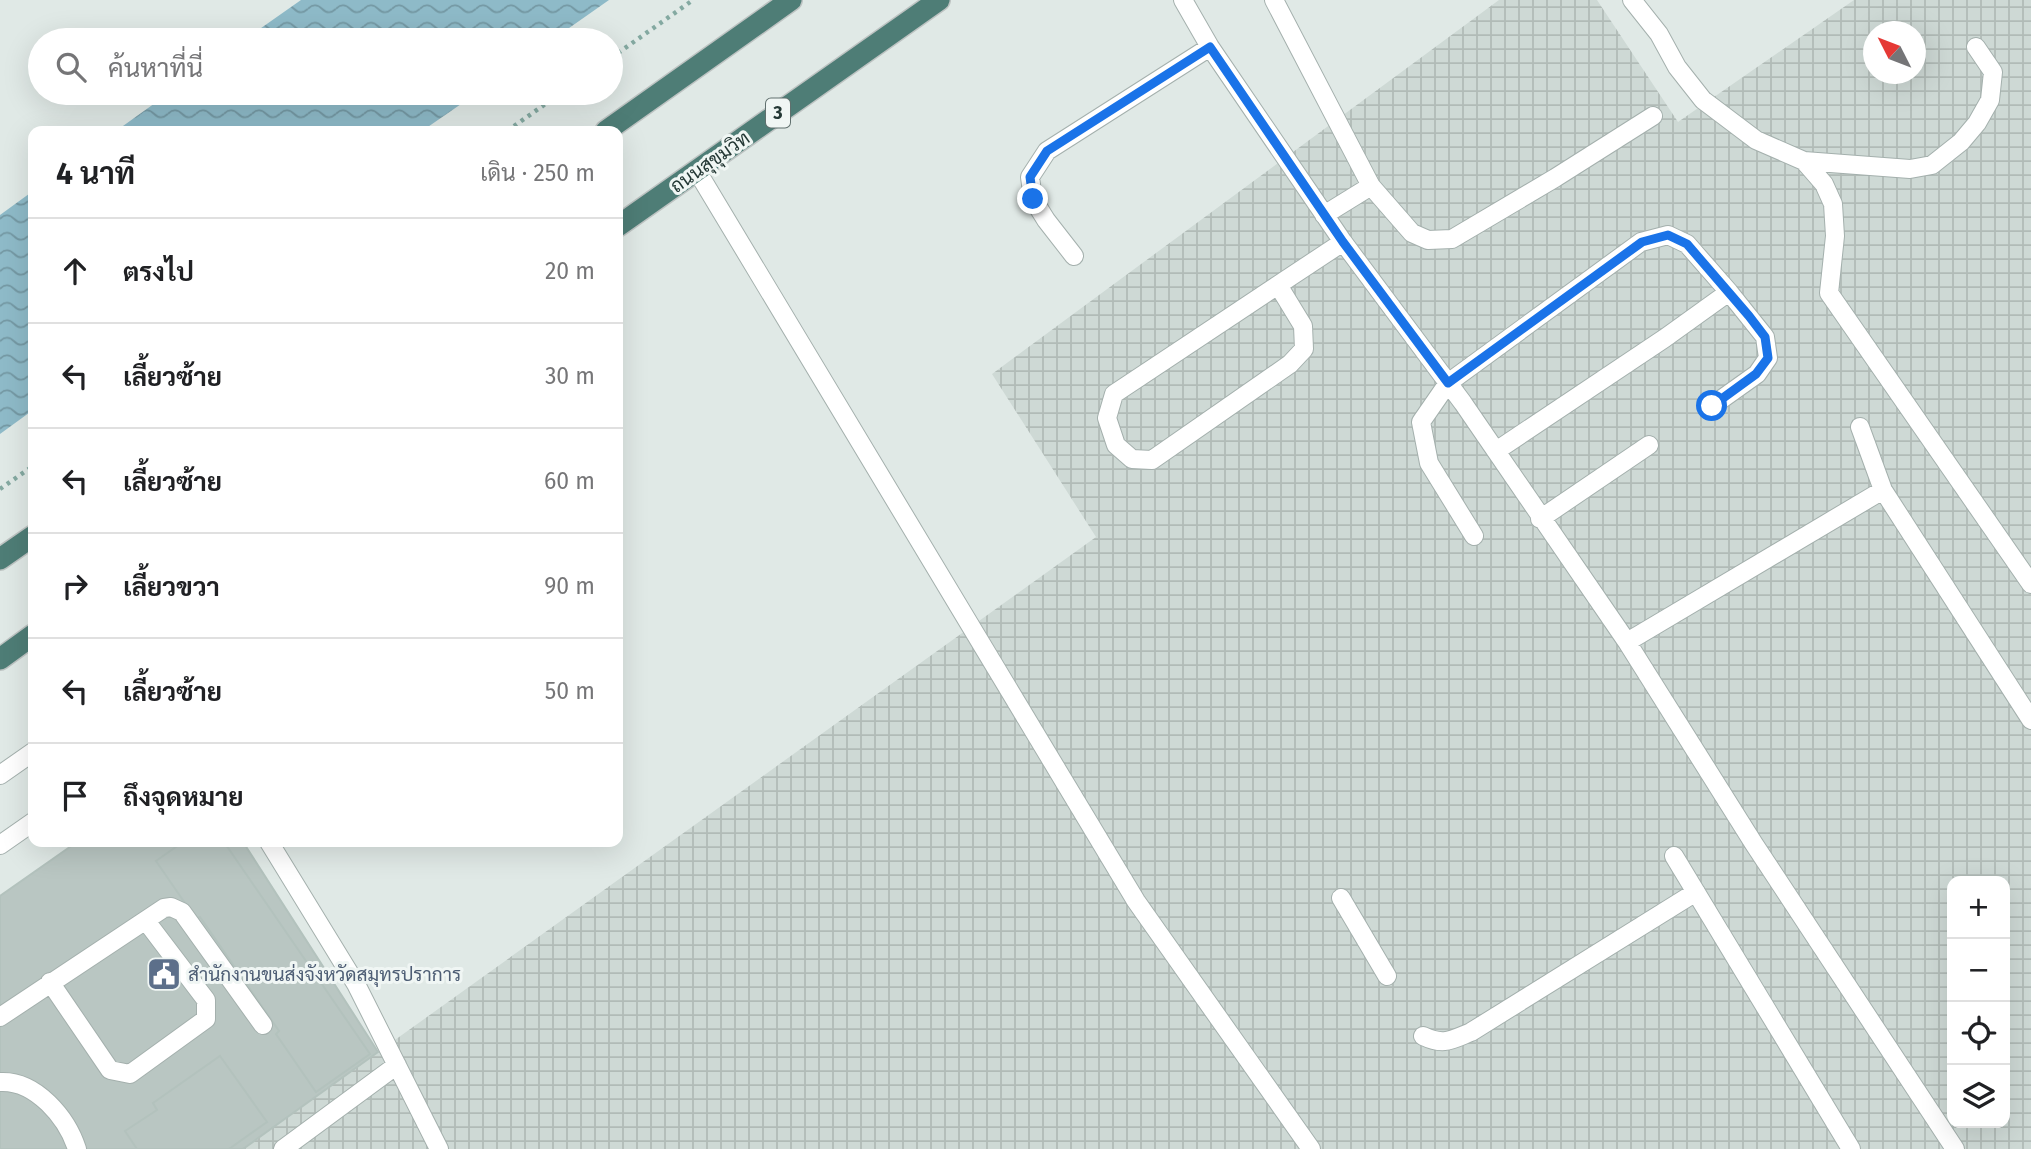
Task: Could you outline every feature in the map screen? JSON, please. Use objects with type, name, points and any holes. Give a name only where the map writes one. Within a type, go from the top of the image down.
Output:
[{"type":"highway","points":[[613,126],[791,0]]},
{"type":"highway","name":"ถนนสุขุมวิท","points":[[623,223],[939,0]]},
{"type":"highway","points":[[0,559],[28,539]]},
{"type":"highway","points":[[0,659],[28,639]]},
{"type":"lane","points":[[1183,0],[1210,47],[1324,215],[1448,383],[1627,642],[1761,855],[1955,1149]]},
{"type":"lane","points":[[1274,0],[1371,186],[1412,233],[1428,240],[1452,239],[1653,116]]},
{"type":"lane","points":[[1632,0],[1658,34],[1676,67],[1703,100],[1756,140],[1804,161],[1910,169],[1931,164],[1961,142],[1977,123],[1990,100],[1993,72],[1976,47]]},
{"type":"lane","points":[[1074,256],[1033,199],[1030,177],[1047,151],[1210,47]]},
{"type":"lane","points":[[1804,161],[1824,184],[1833,204],[1835,236],[1829,293],[2031,584]]},
{"type":"lane","points":[[697,171],[1136,901],[1311,1149]]},
{"type":"lane","points":[[1324,215],[1371,186]]},
{"type":"lane","points":[[1474,536],[1430,463],[1421,422],[1448,383],[1642,242],[1668,235],[1687,244],[1765,337],[1768,358],[1756,374],[1712,406]]},
{"type":"lane","points":[[1278,285],[1303,326],[1304,349],[1290,365],[1152,460],[1132,459],[1116,445],[1107,418],[1114,394],[1278,285],[1343,242]]},
{"type":"lane","points":[[1496,451],[1729,292]]},
{"type":"lane","points":[[1860,427],[1883,490],[2031,720]]},
{"type":"lane","points":[[1541,519],[1650,445]]},
{"type":"lane","points":[[1627,642],[1883,490]]},
{"type":"lane","points":[[0,775],[28,755]]},
{"type":"lane","points":[[0,845],[28,825]]},
{"type":"lane","points":[[272,847],[356,984],[439,1149]]},
{"type":"lane","points":[[1674,856],[1851,1149]]},
{"type":"lane","points":[[1423,1037],[1435,1042],[1447,1042],[1471,1031],[1696,892]]},
{"type":"lane","points":[[1341,898],[1387,976]]},
{"type":"lane","points":[[0,1017],[164,908],[171,907],[182,912],[263,1025]]},
{"type":"lane","points":[[50,982],[110,1070],[131,1073],[206,1019],[206,1000],[146,921]]},
{"type":"lane","points":[[283,1149],[397,1065]]},
{"type":"lane","points":[[0,1083],[7,1082],[38,1093],[61,1119],[77,1149]]},
{"type":"path","points":[[623,50],[693,0]]},
{"type":"path","points":[[514,126],[544,105]]},
{"type":"path","points":[[0,489],[28,469]]},
{"type":"shaded area","points":[[1499,0],[1597,0],[1678,122],[1854,0],[2031,0],[2031,1149],[243,1149],[1096,537],[992,374]]},
{"type":"water","points":[[301,0],[609,0],[569,28],[261,28]]},
{"type":"water","points":[[152,105],[460,105],[429,126],[123,126]]},
{"type":"water","points":[[28,195],[28,414],[0,434],[0,215]]},
{"type":"building","name":"สำนักงานขนส่งจังหวัดสมุทรปราการ","points":[[70,847],[246,847],[378,1052],[243,1149],[0,1149],[0,896]]},
{"type":"building","points":[[176,847],[227,847],[370,1054],[316,1092],[276,1034],[279,1031],[200,917],[196,919],[156,861]]},
{"type":"building","points":[[220,1056],[267,1122],[229,1149],[137,1149],[125,1131],[157,1110],[153,1103]]},
{"type":"place","name":"สำนักงานขนส่งจังหวัดสมุทรปราการ","points":[[164,974]]},
{"type":"route","points":[[1033,199],[1030,177],[1047,151],[1210,47],[1343,242],[1448,383],[1642,242],[1668,235],[1687,244],[1765,337],[1768,358],[1756,374],[1712,406]]}]
